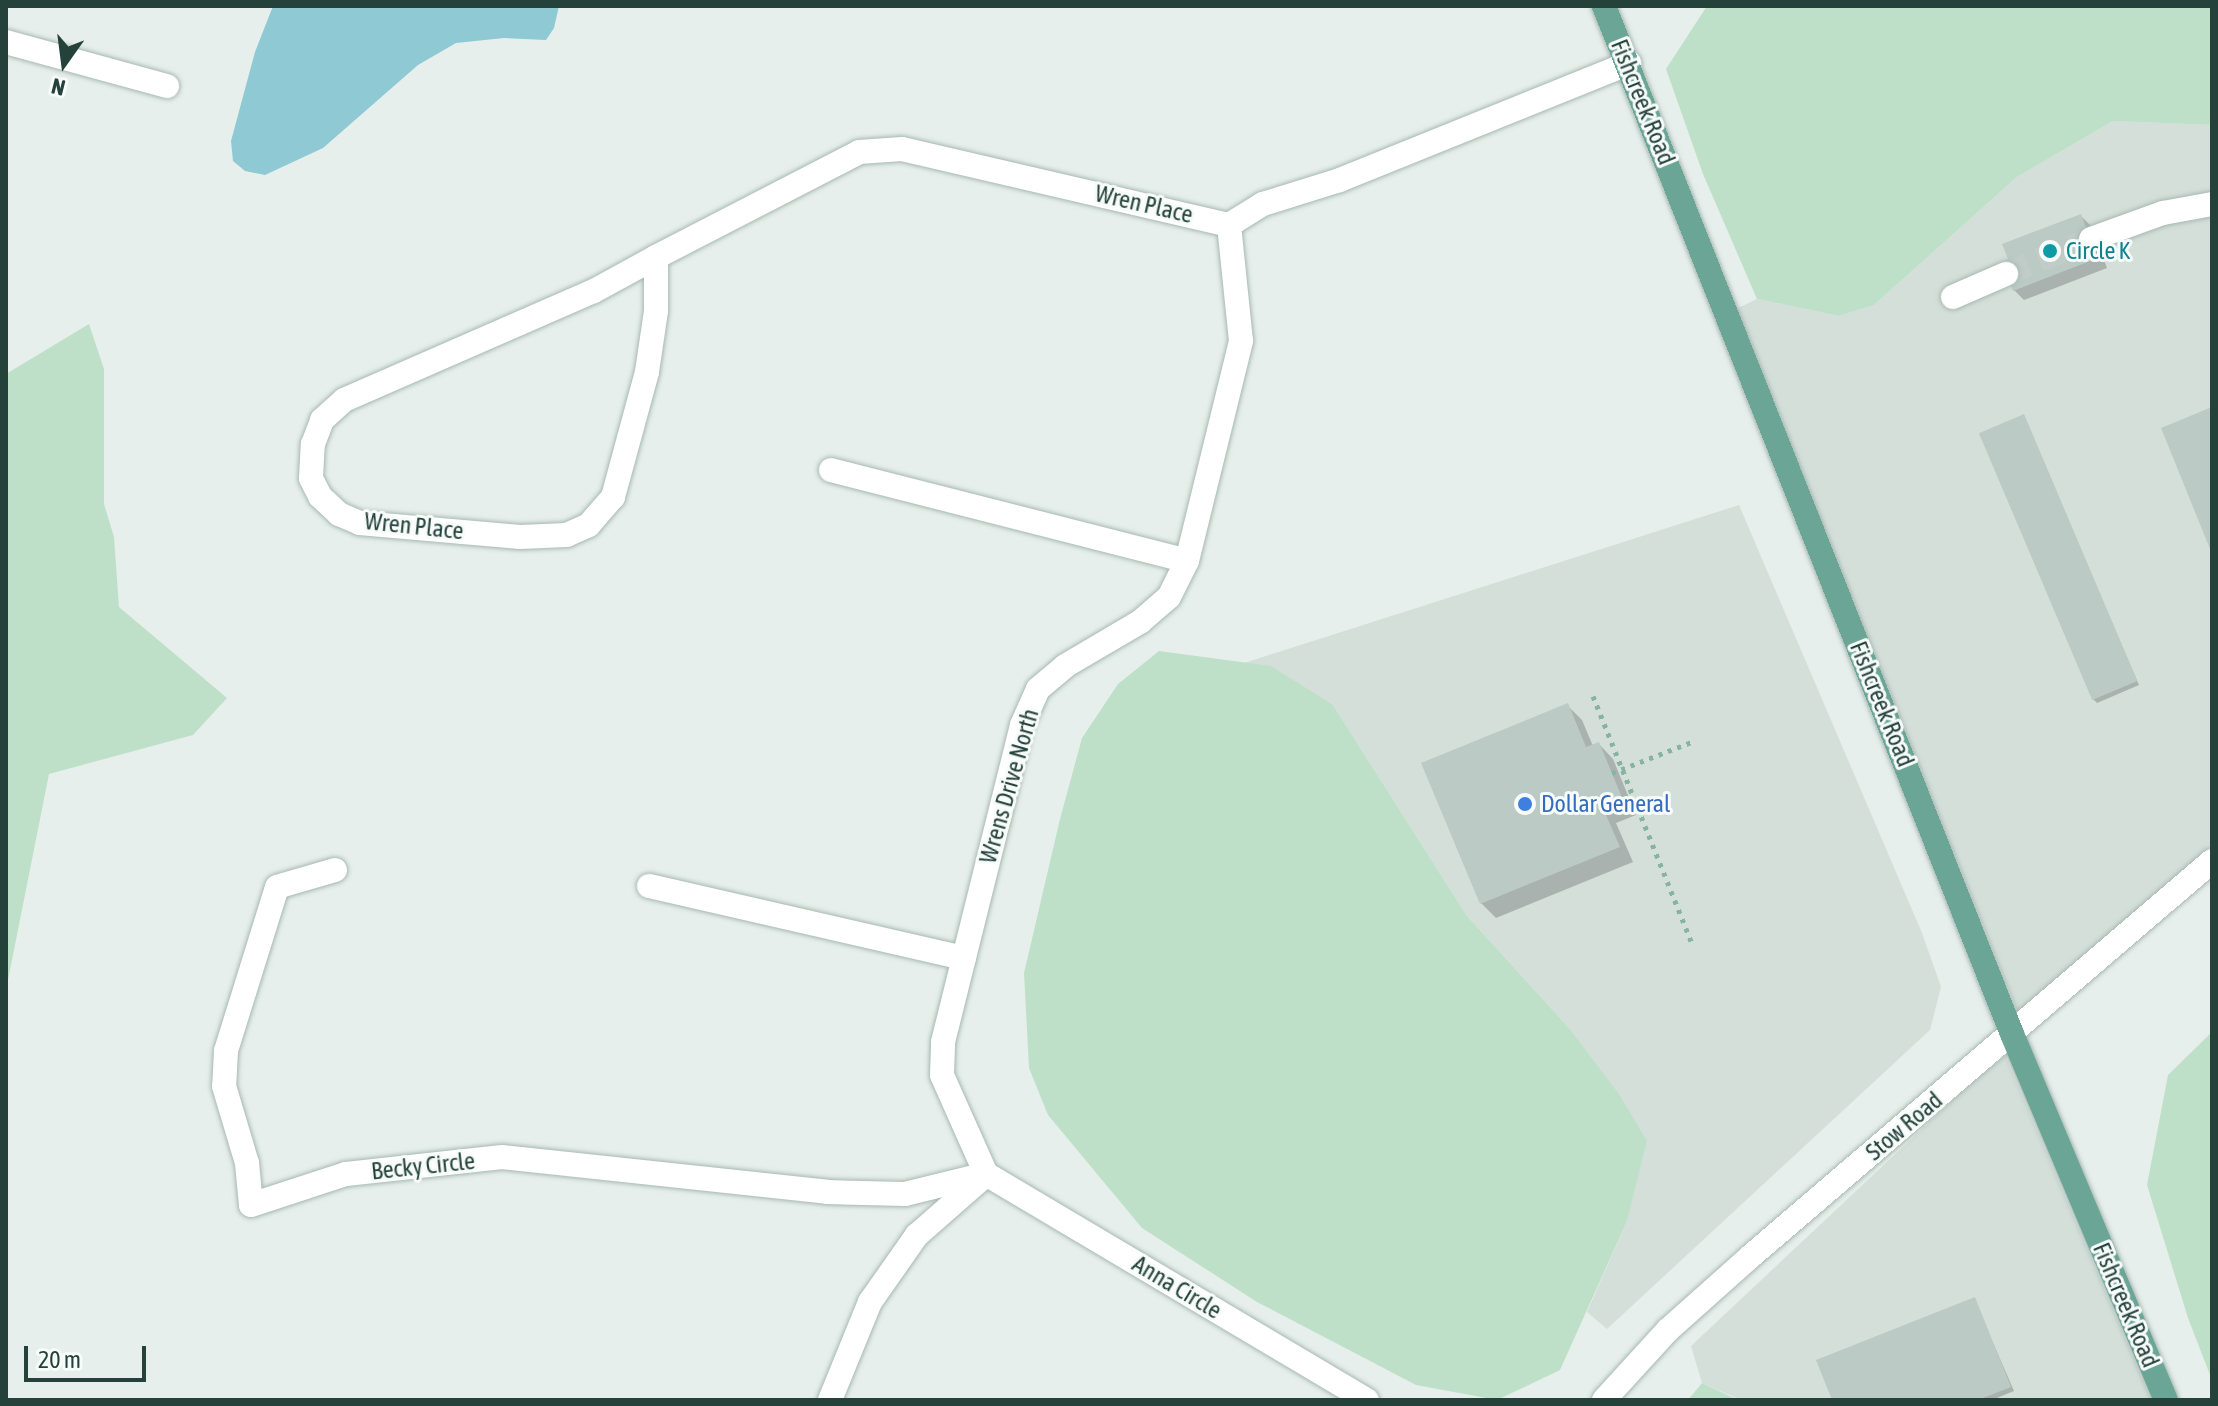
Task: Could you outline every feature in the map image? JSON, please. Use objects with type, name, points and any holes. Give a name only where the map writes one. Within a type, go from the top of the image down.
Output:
[{"type":"main road","name":"Fishcreek Road","points":[[1604,6],[2012,1034],[2166,1400]]},
{"type":"street","points":[[6,42],[167,86]]},
{"type":"street","points":[[1229,225],[1263,204],[1340,180],[1629,63]]},
{"type":"street","name":"Wren Place","points":[[656,257],[656,311],[647,372],[613,497],[589,525],[567,535],[520,537],[360,523],[339,514],[320,496],[311,478],[313,444],[322,420],[344,400],[594,291],[656,257],[859,152],[881,147],[918,152],[1229,225]]},
{"type":"street","points":[[2091,239],[2163,213],[2212,204]]},
{"type":"street","name":"Wrens Drive North","points":[[986,1174],[942,1075],[943,1042],[1022,725],[1038,689],[1065,666],[1140,622],[1169,597],[1187,561],[1241,341],[1229,225]]},
{"type":"street","points":[[1953,297],[2006,274]]},
{"type":"street","points":[[831,470],[1187,561]]},
{"type":"street","name":"Stow Road","points":[[1604,1400],[1668,1330],[2212,861]]},
{"type":"street","name":"Becky Circle","points":[[335,870],[277,887],[226,1051],[224,1086],[247,1163],[251,1205],[346,1174],[502,1157],[827,1192],[905,1194],[986,1174]]},
{"type":"street","points":[[649,886],[964,958]]},
{"type":"street","points":[[830,1400],[870,1302],[917,1235],[986,1174]]},
{"type":"street","name":"Anna Circle","points":[[986,1174],[1367,1400]]},
{"type":"path","points":[[1593,696],[1692,944]]},
{"type":"path","points":[[1612,773],[1694,741]]},
{"type":"shaded area","points":[[2113,121],[2212,125],[2212,846],[2018,1012],[1736,309],[1757,299],[1839,316],[1874,305],[2017,177]]},
{"type":"shaded area","points":[[1739,505],[1922,933],[1941,987],[1930,1030],[1607,1329],[1587,1312],[1627,1221],[1569,1028],[1467,916],[1333,705],[1241,664]]},
{"type":"shaded area","points":[[2005,1056],[2151,1400],[1741,1400],[1702,1383],[1691,1346],[1969,1085]]},
{"type":"green space","points":[[1707,6],[2212,6],[2212,125],[2113,121],[2017,177],[1874,305],[1839,316],[1757,299],[1703,174],[1666,69]]},
{"type":"green space","points":[[89,324],[104,369],[104,504],[114,537],[119,607],[227,698],[193,735],[49,774],[6,990],[6,374]]},
{"type":"green space","points":[[1159,651],[1271,666],[1333,705],[1467,916],[1569,1028],[1619,1094],[1647,1141],[1627,1221],[1560,1370],[1497,1400],[1416,1385],[1257,1302],[1142,1228],[1048,1115],[1029,1068],[1024,973],[1060,819],[1082,738],[1118,684]]},
{"type":"green space","points":[[2212,1032],[2212,1380],[2188,1318],[2147,1185],[2168,1075]]},
{"type":"green space","points":[[1702,1383],[1736,1399],[1741,1400],[1688,1400]]},
{"type":"water","points":[[273,6],[559,6],[554,28],[546,40],[504,38],[456,43],[418,65],[323,148],[265,175],[245,171],[233,161],[231,141],[255,52]]},
{"type":"building","name":"Circle K","points":[[2081,214],[2098,258],[2013,291],[2001,262],[2008,259],[2002,244]]},
{"type":"building","points":[[2212,407],[2212,554],[2161,428]]},
{"type":"building","points":[[2024,414],[2137,681],[2092,700],[1979,433]]},
{"type":"building","name":"Dollar General","points":[[1568,703],[1586,747],[1599,742],[1623,800],[1603,808],[1620,847],[1480,904],[1421,763]]},
{"type":"building","points":[[1975,1297],[2011,1387],[1978,1400],[1832,1400],[1816,1360]]},
{"type":"tunnel","points":[[2006,274],[2091,239]]},
{"type":"place","name":"Circle K","points":[[2050,251]]},
{"type":"place","name":"Dollar General","points":[[1525,804]]}]
